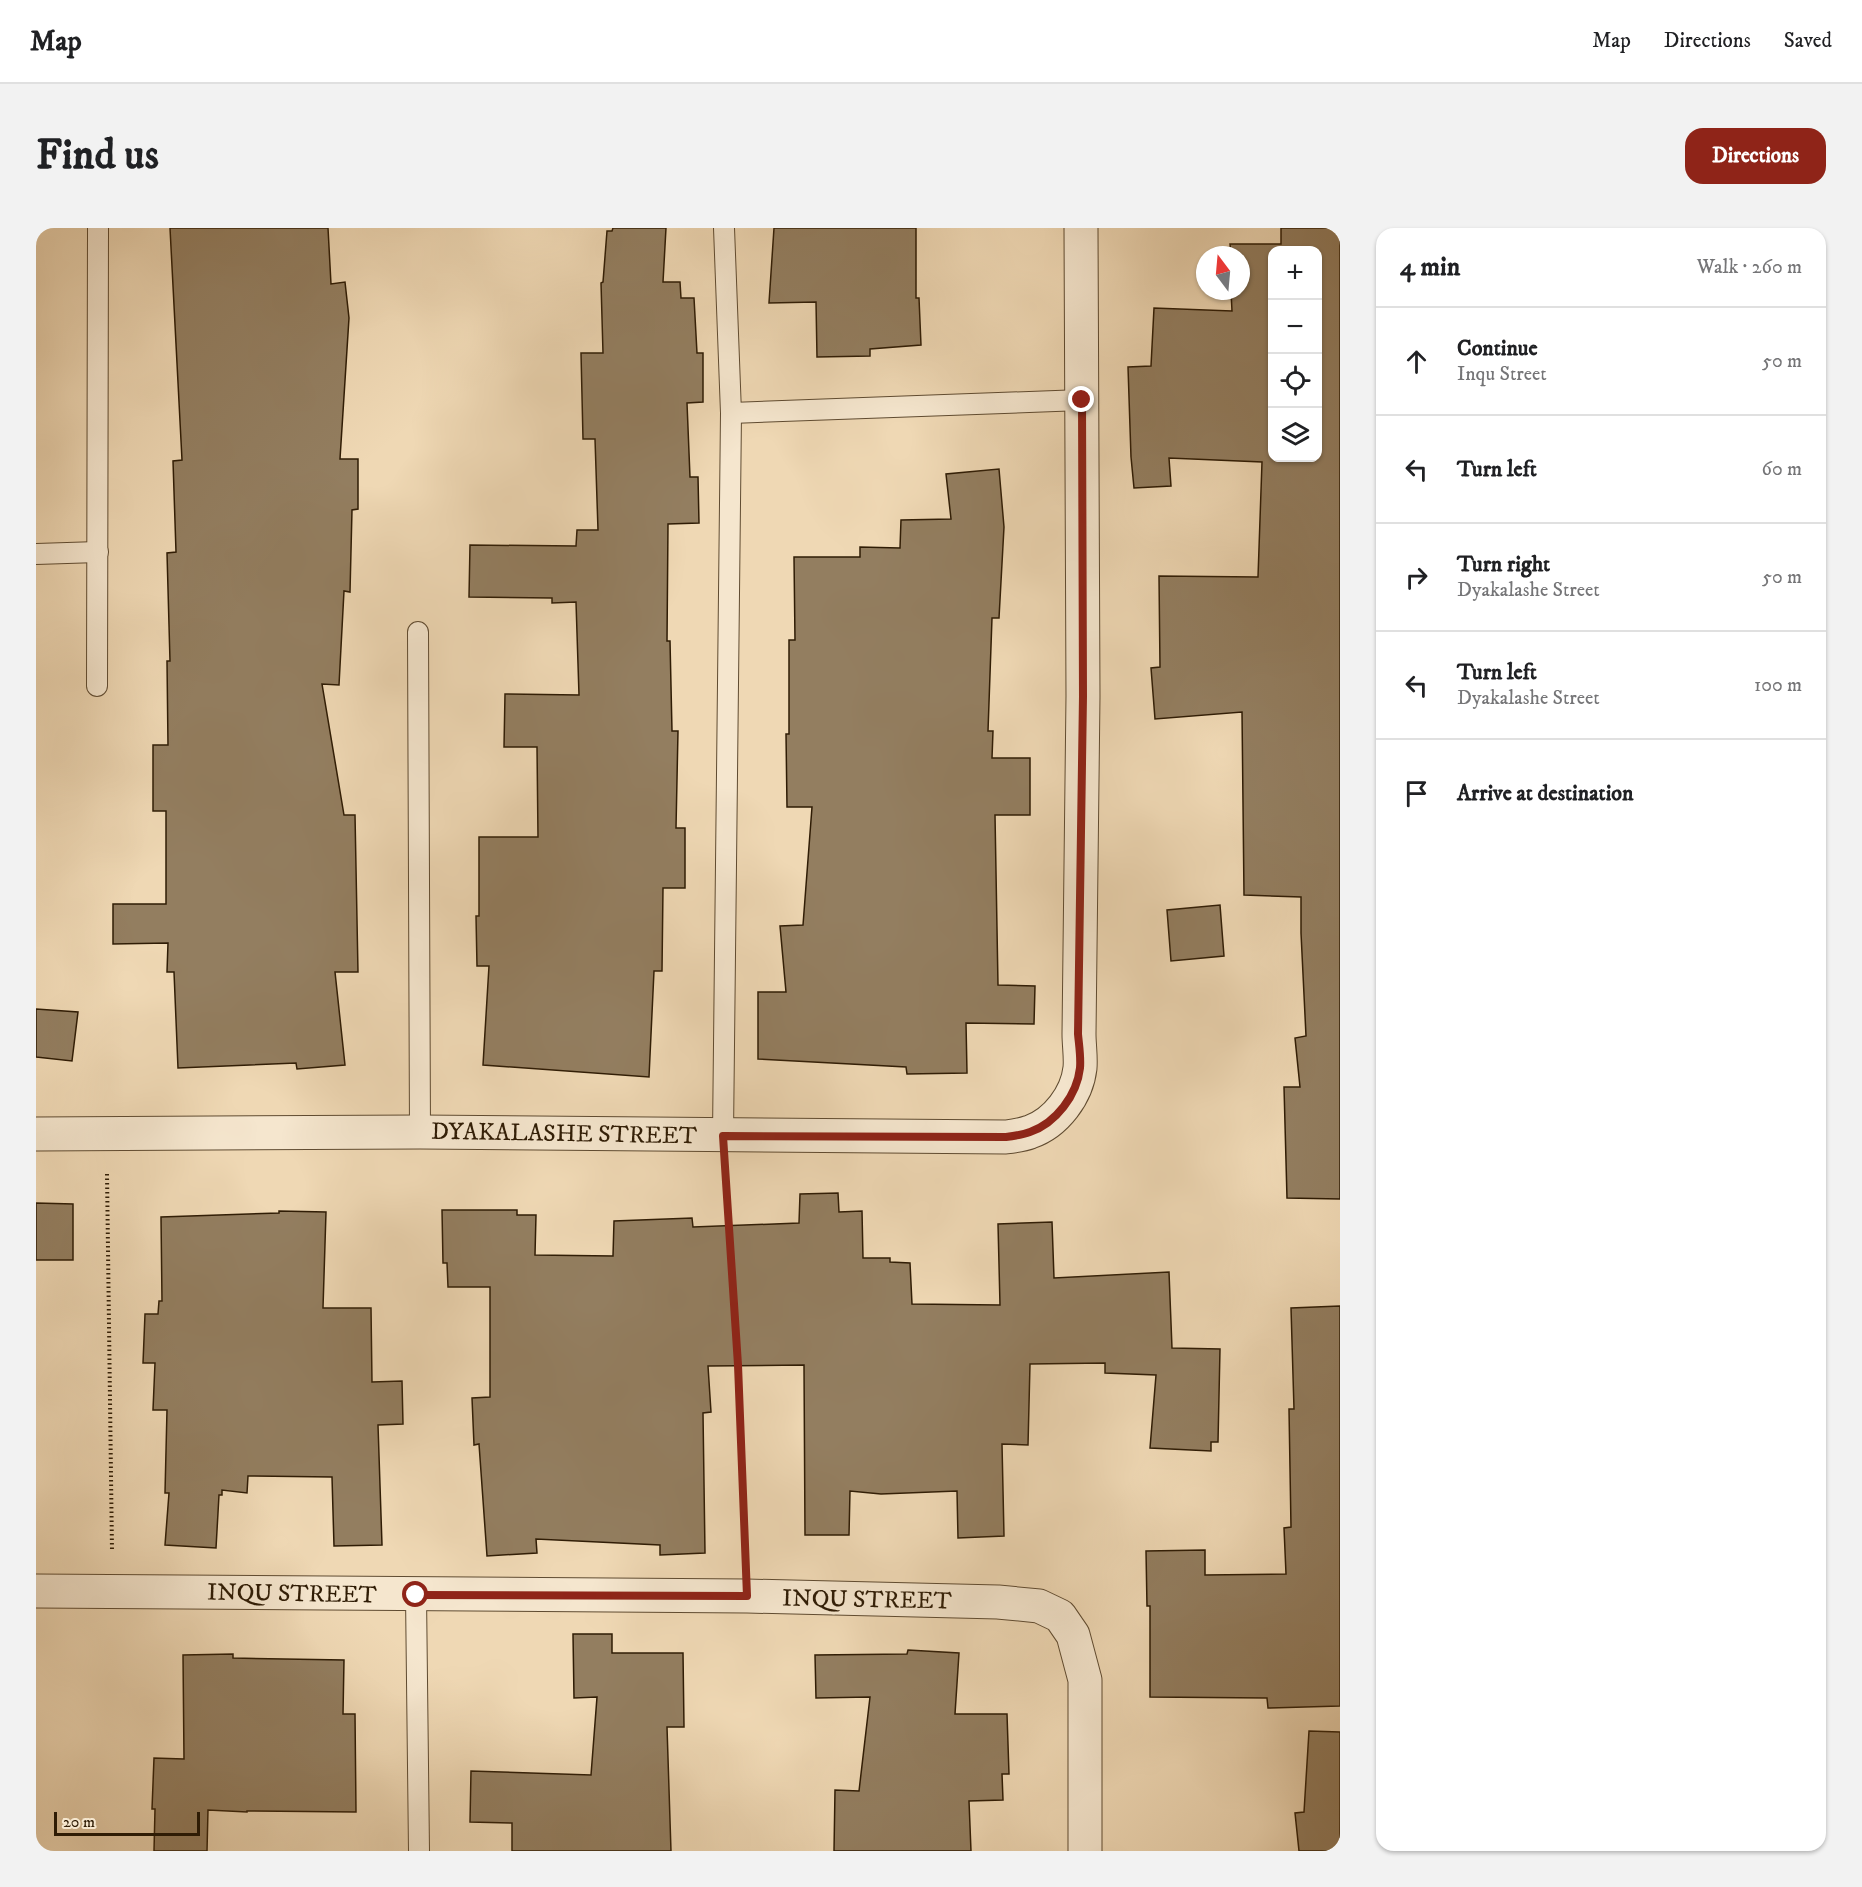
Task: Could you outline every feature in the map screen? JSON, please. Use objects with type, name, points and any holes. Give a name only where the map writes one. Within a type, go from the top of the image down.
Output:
[{"type":"street","name":"DYAKALASHE STREET","points":[[36,1134],[420,1131],[723,1136],[1006,1137],[1030,1132],[1048,1122],[1064,1107],[1073,1092],[1080,1068],[1078,1034],[1083,696],[1081,228]]},
{"type":"street","name":"INQU STREET","points":[[36,1591],[747,1596],[998,1602],[1039,1606],[1060,1616],[1072,1635],[1085,1680],[1085,1851]]},
{"type":"lane","points":[[98,228],[98,686]]},
{"type":"lane","points":[[723,1136],[731,413],[724,228]]},
{"type":"lane","points":[[731,413],[1082,400]]},
{"type":"lane","points":[[36,554],[98,552]]},
{"type":"lane","points":[[418,632],[420,1131]]},
{"type":"lane","points":[[416,1595],[419,1851]]},
{"type":"path","points":[[106,1133],[112,1590]]},
{"type":"path","points":[[723,1136],[738,1365],[747,1596]]},
{"type":"building","points":[[170,228],[328,228],[331,284],[345,282],[349,318],[340,459],[358,459],[358,509],[352,510],[350,592],[344,591],[339,685],[322,684],[344,815],[355,815],[358,972],[335,972],[345,1065],[297,1069],[296,1063],[178,1068],[174,972],[167,972],[168,943],[113,944],[113,904],[166,904],[166,811],[153,811],[153,745],[168,745],[167,661],[170,661],[167,553],[176,552],[173,461],[182,460]]},
{"type":"building","points":[[613,228],[666,228],[663,282],[680,282],[681,298],[694,298],[697,353],[703,353],[703,402],[687,403],[690,477],[698,477],[699,523],[668,524],[667,641],[670,641],[672,731],[678,731],[676,828],[685,828],[685,888],[663,888],[662,971],[654,971],[649,1077],[483,1065],[489,966],[477,966],[479,837],[538,837],[537,747],[504,747],[505,694],[579,695],[576,602],[552,603],[552,598],[469,597],[470,545],[576,546],[577,530],[598,530],[595,439],[583,439],[581,353],[603,353],[601,283],[603,282],[607,231],[612,231]]},
{"type":"building","points":[[774,228],[916,228],[916,298],[919,298],[921,345],[870,349],[870,356],[817,357],[816,302],[769,303]]},
{"type":"building","points":[[1281,228],[1340,228],[1340,1199],[1287,1198],[1284,1087],[1300,1087],[1295,1038],[1306,1036],[1301,897],[1244,895],[1242,712],[1155,719],[1151,668],[1160,667],[1159,576],[1258,577],[1262,462],[1169,458],[1171,486],[1134,488],[1128,367],[1151,366],[1154,308],[1232,311],[1231,300],[1250,300],[1250,246],[1230,246],[1230,244],[1281,244]]},
{"type":"building","points":[[999,469],[1004,527],[999,618],[992,618],[988,731],[993,731],[992,758],[1030,758],[1030,815],[995,815],[998,985],[1035,986],[1034,1024],[966,1023],[967,1073],[907,1074],[906,1067],[758,1059],[758,992],[786,992],[780,926],[803,925],[812,807],[787,807],[786,734],[789,734],[789,640],[795,640],[794,557],[860,557],[860,547],[900,548],[901,520],[951,519],[946,474]]},
{"type":"building","points":[[1220,905],[1224,956],[1171,961],[1167,910]]},
{"type":"building","points":[[36,1009],[78,1012],[72,1061],[36,1057]]},
{"type":"building","points":[[838,1193],[839,1212],[862,1211],[863,1258],[890,1258],[890,1262],[910,1263],[912,1304],[1000,1305],[998,1224],[1052,1222],[1054,1278],[1169,1272],[1172,1348],[1220,1349],[1218,1442],[1211,1442],[1211,1451],[1150,1448],[1156,1375],[1105,1373],[1105,1363],[1030,1364],[1028,1445],[1002,1444],[1004,1536],[958,1538],[957,1491],[881,1494],[850,1491],[849,1535],[805,1535],[804,1365],[708,1366],[711,1412],[703,1413],[705,1553],[660,1555],[660,1545],[536,1539],[537,1553],[487,1556],[479,1444],[474,1445],[472,1398],[490,1397],[490,1287],[448,1287],[447,1263],[443,1263],[442,1210],[517,1210],[517,1215],[536,1215],[535,1255],[613,1256],[614,1221],[692,1218],[693,1227],[799,1223],[800,1194]]},
{"type":"building","points":[[36,1203],[73,1204],[73,1260],[36,1260]]},
{"type":"building","points":[[279,1211],[326,1212],[323,1308],[371,1308],[372,1382],[402,1381],[403,1424],[378,1425],[382,1545],[334,1546],[332,1477],[248,1476],[247,1493],[222,1490],[222,1495],[219,1495],[216,1548],[165,1545],[169,1493],[165,1493],[167,1410],[153,1410],[155,1363],[143,1363],[145,1314],[158,1314],[159,1301],[162,1301],[161,1217],[279,1213]]},
{"type":"building","points":[[1340,1306],[1340,1706],[1268,1708],[1267,1698],[1150,1697],[1150,1606],[1147,1606],[1146,1551],[1205,1550],[1205,1575],[1286,1574],[1284,1528],[1291,1527],[1289,1409],[1294,1409],[1291,1308]]},
{"type":"building","points":[[573,1634],[612,1634],[612,1653],[683,1653],[684,1727],[667,1727],[671,1851],[512,1851],[512,1823],[470,1822],[471,1771],[591,1775],[597,1697],[574,1698]]},
{"type":"building","points":[[908,1650],[959,1653],[955,1714],[1007,1714],[1009,1774],[1002,1774],[1003,1800],[969,1801],[971,1851],[834,1851],[835,1790],[859,1791],[870,1697],[816,1698],[815,1655],[907,1654]]},
{"type":"building","points":[[233,1654],[233,1658],[344,1660],[343,1714],[355,1714],[356,1812],[208,1810],[207,1851],[154,1851],[155,1809],[152,1809],[154,1758],[184,1759],[183,1655]]},
{"type":"building","points":[[1309,1731],[1340,1732],[1340,1851],[1299,1851],[1295,1813],[1304,1812]]},
{"type":"route","points":[[416,1595],[747,1596],[738,1365],[723,1136],[1006,1137],[1030,1132],[1048,1122],[1064,1107],[1073,1092],[1080,1068],[1078,1034],[1083,696],[1082,400]]}]
